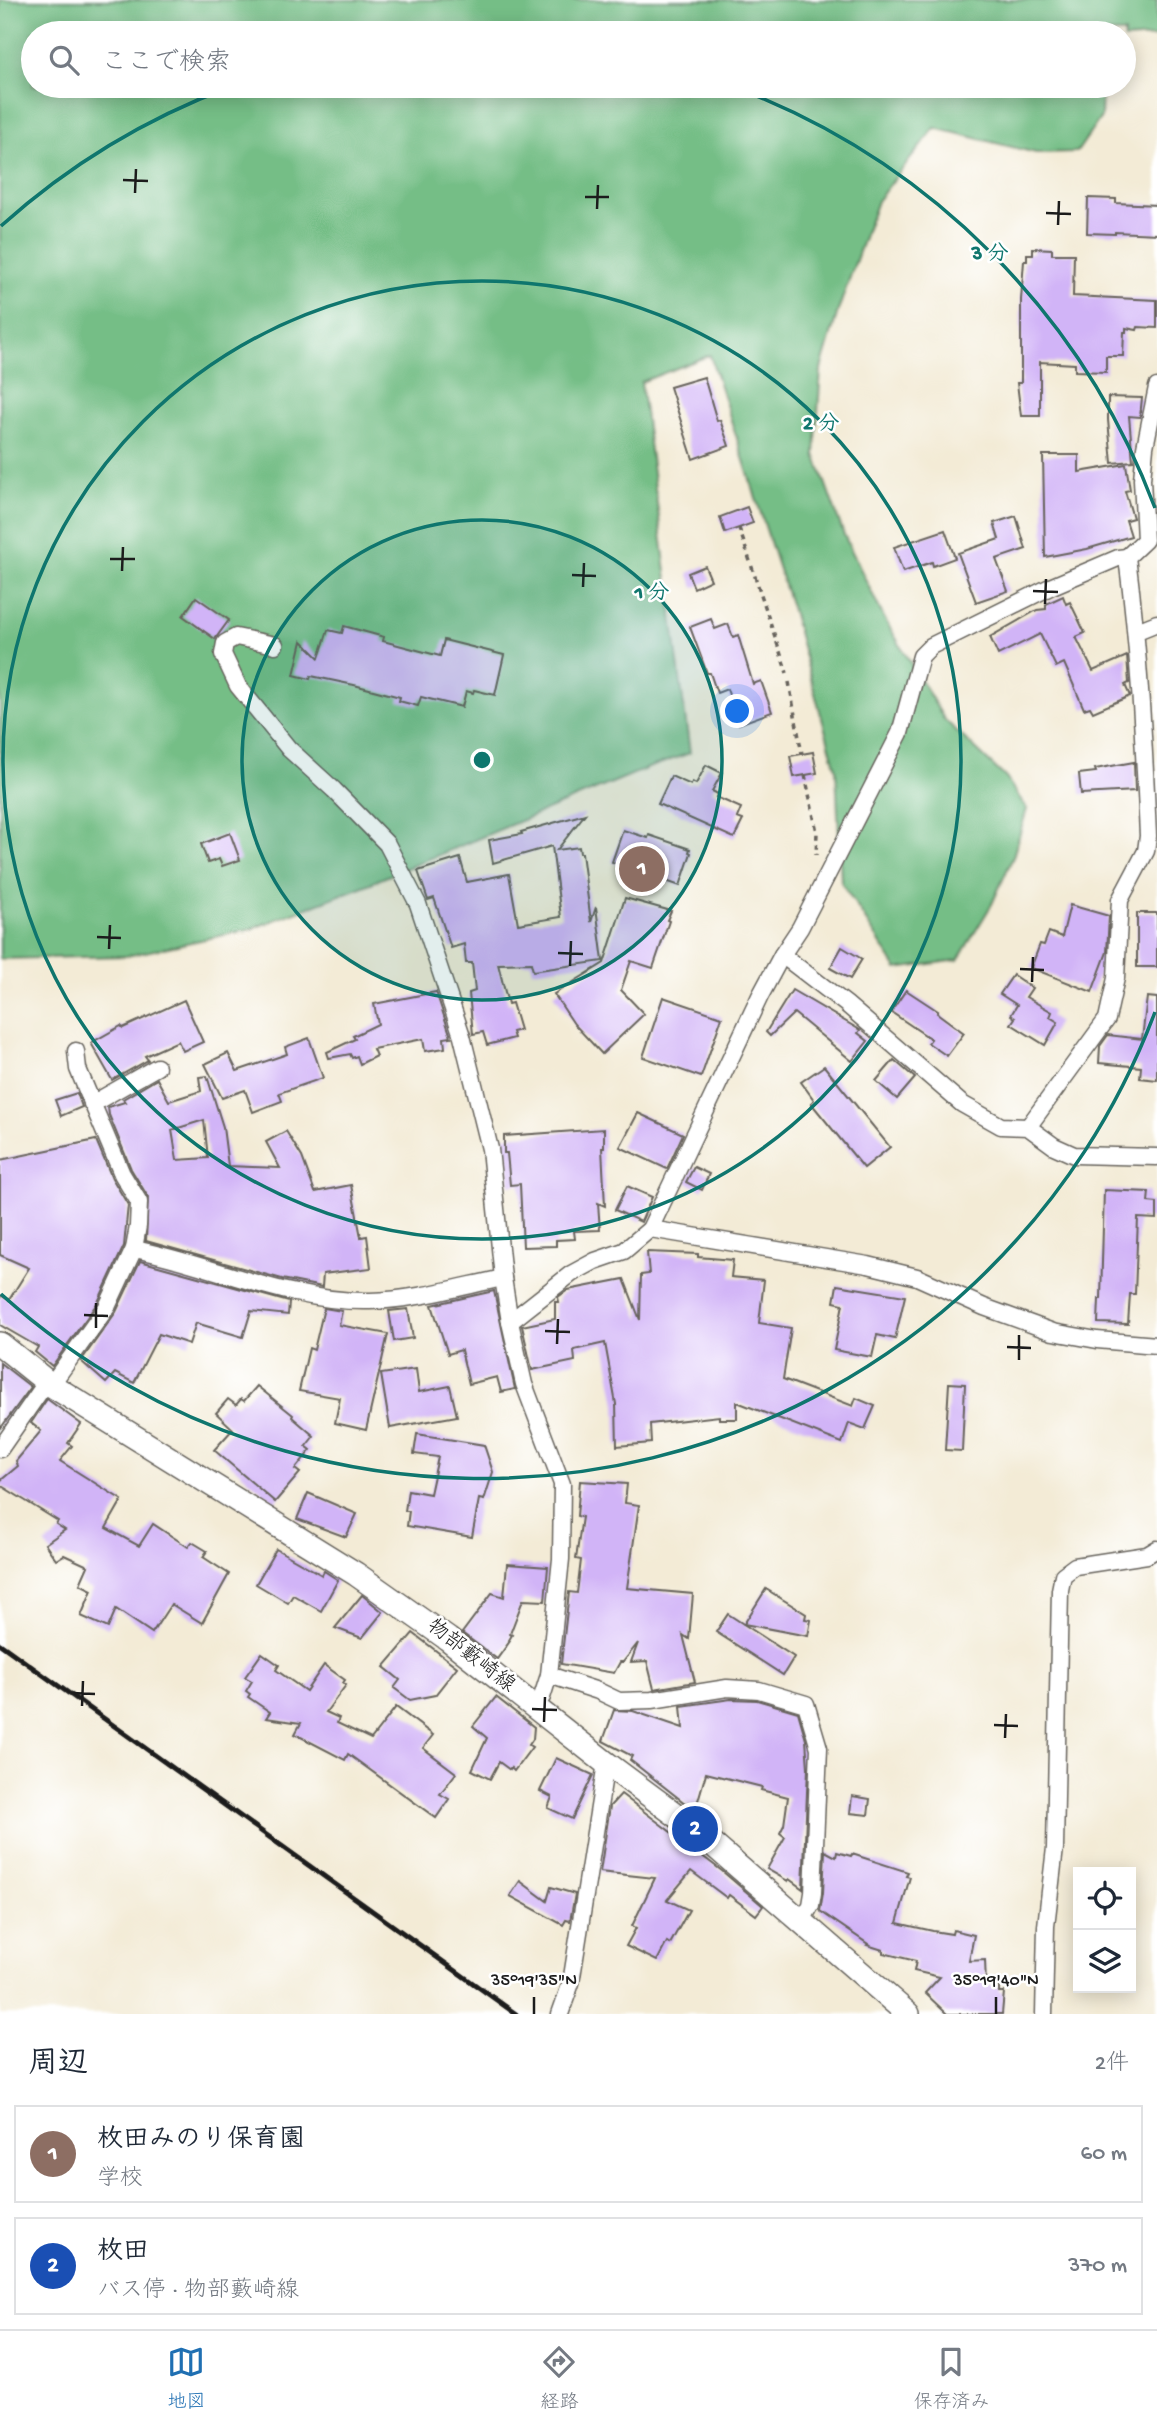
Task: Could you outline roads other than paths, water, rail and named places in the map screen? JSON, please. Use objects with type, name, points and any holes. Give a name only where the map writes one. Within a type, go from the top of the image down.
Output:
[{"type":"main road","name":"物部藪崎線","points":[[0,1344],[51,1385],[356,1574],[448,1639],[695,1829],[908,2014]]},
{"type":"street","points":[[510,1322],[570,1274],[595,1261],[624,1251],[650,1229],[782,955],[800,929],[900,733],[921,656],[931,646],[1050,587],[1118,558],[1127,557],[1145,540],[1142,479],[1145,447],[1157,387]]},
{"type":"street","points":[[1028,1127],[1107,1019],[1116,978],[1120,900],[1146,851],[1148,836],[1136,631],[1127,557]]},
{"type":"street","points":[[1136,631],[1157,623]]},
{"type":"street","points":[[275,645],[236,637],[225,643],[223,654],[238,686],[289,749],[387,844],[418,904],[462,1036],[490,1149],[510,1322],[524,1384],[562,1485],[561,1559],[548,1675],[542,1697],[535,1708]]},
{"type":"street","points":[[782,955],[846,1004],[962,1104],[1001,1126],[1028,1127],[1054,1146],[1074,1155],[1157,1157]]},
{"type":"street","points":[[0,1449],[41,1391],[51,1385],[107,1307],[134,1249],[139,1202],[122,1174],[92,1104],[78,1069],[76,1051]]},
{"type":"street","points":[[92,1104],[157,1067]]},
{"type":"street","points":[[650,1229],[868,1265],[917,1277],[984,1307],[1053,1332],[1097,1340],[1157,1345]]},
{"type":"street","points":[[134,1249],[163,1255],[273,1289],[369,1301],[415,1296],[503,1278]]},
{"type":"street","points":[[1044,2014],[1046,1926],[1055,1849],[1060,1590],[1063,1575],[1075,1566],[1147,1555],[1157,1549]]},
{"type":"street","points":[[548,1675],[598,1691],[619,1701],[652,1700],[727,1688],[759,1690],[806,1704],[819,1748],[813,1893],[811,1905],[801,1922]]},
{"type":"street","points":[[560,2014],[571,1983],[606,1763]]},
{"type":"railway","points":[[0,1644],[516,2014]]},
{"type":"place","name":"枚田みのり保育園","points":[[642,869]]},
{"type":"place","name":"枚田","points":[[695,1829]]}]
